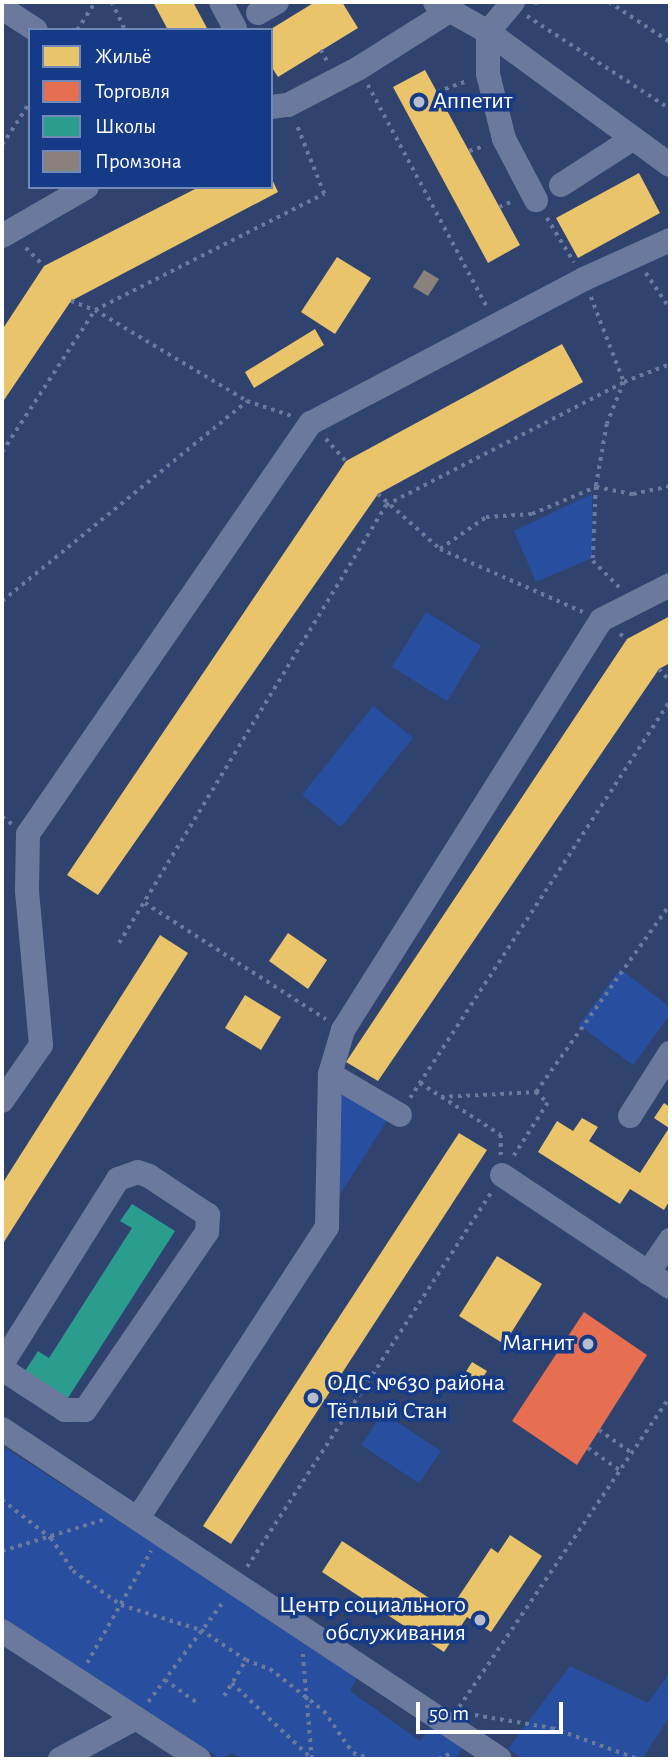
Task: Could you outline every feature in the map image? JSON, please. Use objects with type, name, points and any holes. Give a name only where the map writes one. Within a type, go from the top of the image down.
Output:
[{"type":"street","points":[[221,2],[235,27]]},
{"type":"street","points":[[512,4],[488,32],[488,74],[504,139],[536,200]]},
{"type":"street","points":[[279,106],[359,68],[442,6],[488,32],[670,165]]},
{"type":"street","points":[[2,8],[33,28]]},
{"type":"street","points":[[561,185],[632,139]]},
{"type":"street","points":[[2,236],[84,189]]},
{"type":"street","points":[[2,1101],[41,1045],[27,891],[27,834],[311,423],[584,279],[670,240]]},
{"type":"street","points":[[133,1515],[327,1227],[330,1074],[344,1030],[601,620],[670,585]]},
{"type":"street","points":[[630,1116],[670,1054]]},
{"type":"street","points":[[330,1074],[400,1115]]},
{"type":"street","points":[[138,1172],[149,1176],[208,1215],[207,1232],[85,1410],[65,1410],[2,1366],[118,1179],[138,1172]]},
{"type":"street","points":[[502,1175],[670,1287]]},
{"type":"street","points":[[648,1273],[670,1240]]},
{"type":"street","points":[[2,1429],[492,1757]]},
{"type":"street","points":[[2,1631],[199,1759]]},
{"type":"street","points":[[60,1759],[136,1718]]},
{"type":"path","points":[[78,28],[95,2]]},
{"type":"path","points":[[111,2],[124,28]]},
{"type":"path","points":[[609,2],[670,42]]},
{"type":"path","points":[[512,4],[670,109]]},
{"type":"path","points":[[359,68],[496,325]]},
{"type":"path","points":[[437,92],[488,74]]},
{"type":"path","points":[[2,145],[28,105]]},
{"type":"path","points":[[2,452],[95,310],[324,194],[279,106]]},
{"type":"path","points":[[536,200],[584,279],[624,382],[607,424],[596,487],[593,561],[634,601]]},
{"type":"path","points":[[634,255],[670,309]]},
{"type":"path","points":[[2,601],[247,401],[95,310],[71,301]]},
{"type":"path","points":[[119,943],[386,505],[624,382],[670,364]]},
{"type":"path","points":[[440,549],[486,517],[532,514],[596,487],[633,494],[670,486]]},
{"type":"path","points":[[378,494],[386,505],[440,549],[601,620],[627,639]]},
{"type":"path","points":[[659,669],[670,681]]},
{"type":"path","points":[[400,1115],[670,701]]},
{"type":"path","points":[[145,903],[344,1030]]},
{"type":"path","points":[[536,1092],[670,904]]},
{"type":"path","points":[[420,1083],[500,1136],[502,1175]]},
{"type":"path","points":[[136,1718],[236,1585],[548,1103],[536,1092],[441,1097]]},
{"type":"path","points":[[638,1759],[552,1728],[456,1712],[670,1397]]},
{"type":"path","points":[[599,1430],[632,1453]]},
{"type":"path","points":[[588,1448],[620,1470]]},
{"type":"path","points":[[2,1500],[51,1538],[72,1571],[121,1605],[201,1630],[246,1660],[270,1669],[306,1693],[353,1754],[371,1759]]},
{"type":"path","points":[[2,1551],[133,1515]]},
{"type":"path","points":[[77,1680],[160,1534]]},
{"type":"path","points":[[302,1628],[312,1759]]},
{"type":"path","points":[[224,1696],[246,1660]]},
{"type":"path","points":[[165,1680],[197,1702]]},
{"type":"path","points":[[232,1683],[312,1759]]},
{"type":"shaded area","points":[[592,494],[592,558],[536,582],[514,531]]},
{"type":"shaded area","points":[[426,612],[481,646],[447,701],[392,667]]},
{"type":"shaded area","points":[[373,706],[413,738],[341,827],[302,795]]},
{"type":"shaded area","points":[[620,969],[670,1007],[670,1015],[633,1065],[579,1025]]},
{"type":"shaded area","points":[[338,1088],[388,1119],[335,1202]]},
{"type":"shaded area","points":[[383,1413],[441,1451],[419,1483],[361,1445]]},
{"type":"shaded area","points":[[2,1446],[358,1675],[350,1691],[420,1741],[432,1726],[463,1747],[455,1759],[242,1759],[232,1753],[221,1759],[2,1617]]},
{"type":"shaded area","points":[[570,1666],[648,1703],[670,1672],[670,1716],[642,1759],[525,1759],[508,1749]]},
{"type":"building: Жильё","points":[[153,2],[193,2],[207,28],[167,28]]},
{"type":"building: Жильё","points":[[315,2],[342,2],[358,28],[278,77],[273,69],[273,28]]},
{"type":"building: Жильё","points":[[425,70],[520,245],[488,263],[393,87]]},
{"type":"building: Жильё","points":[[639,173],[660,213],[578,258],[556,218]]},
{"type":"building: Жильё","points":[[273,181],[278,192],[71,301],[2,403],[2,330],[44,266],[195,189],[273,189]]},
{"type":"building: Жильё","points":[[337,257],[371,278],[335,334],[301,312]]},
{"type":"building: Жильё","points":[[315,329],[324,345],[254,388],[245,372]]},
{"type":"building: Жильё","points":[[562,344],[583,382],[378,494],[98,895],[67,875],[346,461]]},
{"type":"building: Жильё","points":[[670,616],[670,663],[659,669],[378,1081],[346,1062],[627,639]]},
{"type":"building: Жильё","points":[[288,933],[327,960],[308,989],[269,961]]},
{"type":"building: Жильё","points":[[160,935],[188,953],[2,1245],[2,1184]]},
{"type":"building: Жильё","points":[[245,995],[281,1017],[261,1050],[225,1028]]},
{"type":"building: Жильё","points":[[664,1103],[670,1107],[670,1200],[664,1210],[630,1189],[620,1204],[538,1152],[557,1121],[573,1131],[582,1118],[598,1127],[589,1141],[640,1173],[669,1128],[654,1118]]},
{"type":"building: Жильё","points":[[459,1133],[487,1150],[231,1544],[203,1526]]},
{"type":"building: Жильё","points":[[497,1256],[542,1284],[504,1344],[459,1316]]},
{"type":"building: Жильё","points":[[472,1362],[487,1371],[475,1390],[460,1381]]},
{"type":"building: Жильё","points":[[510,1535],[542,1556],[491,1632],[467,1617],[444,1652],[322,1572],[342,1541],[449,1611],[491,1548],[498,1553]]},
{"type":"building: Торговля","points":[[584,1312],[647,1355],[577,1465],[512,1421]]},
{"type":"building: Школы","points":[[132,1204],[175,1231],[68,1398],[25,1371],[38,1351],[49,1358],[132,1228],[120,1221]]},
{"type":"building: Промзона","points":[[424,270],[439,279],[428,296],[413,287]]},
{"type":"place","name":"Аппетит","points":[[419,102]]},
{"type":"place","name":"Магнит","points":[[588,1344]]},
{"type":"place","name":"ОДС №630 района Тёплый Стан","points":[[313,1398]]},
{"type":"place","name":"Центр социального обслуживания","points":[[480,1620]]}]
